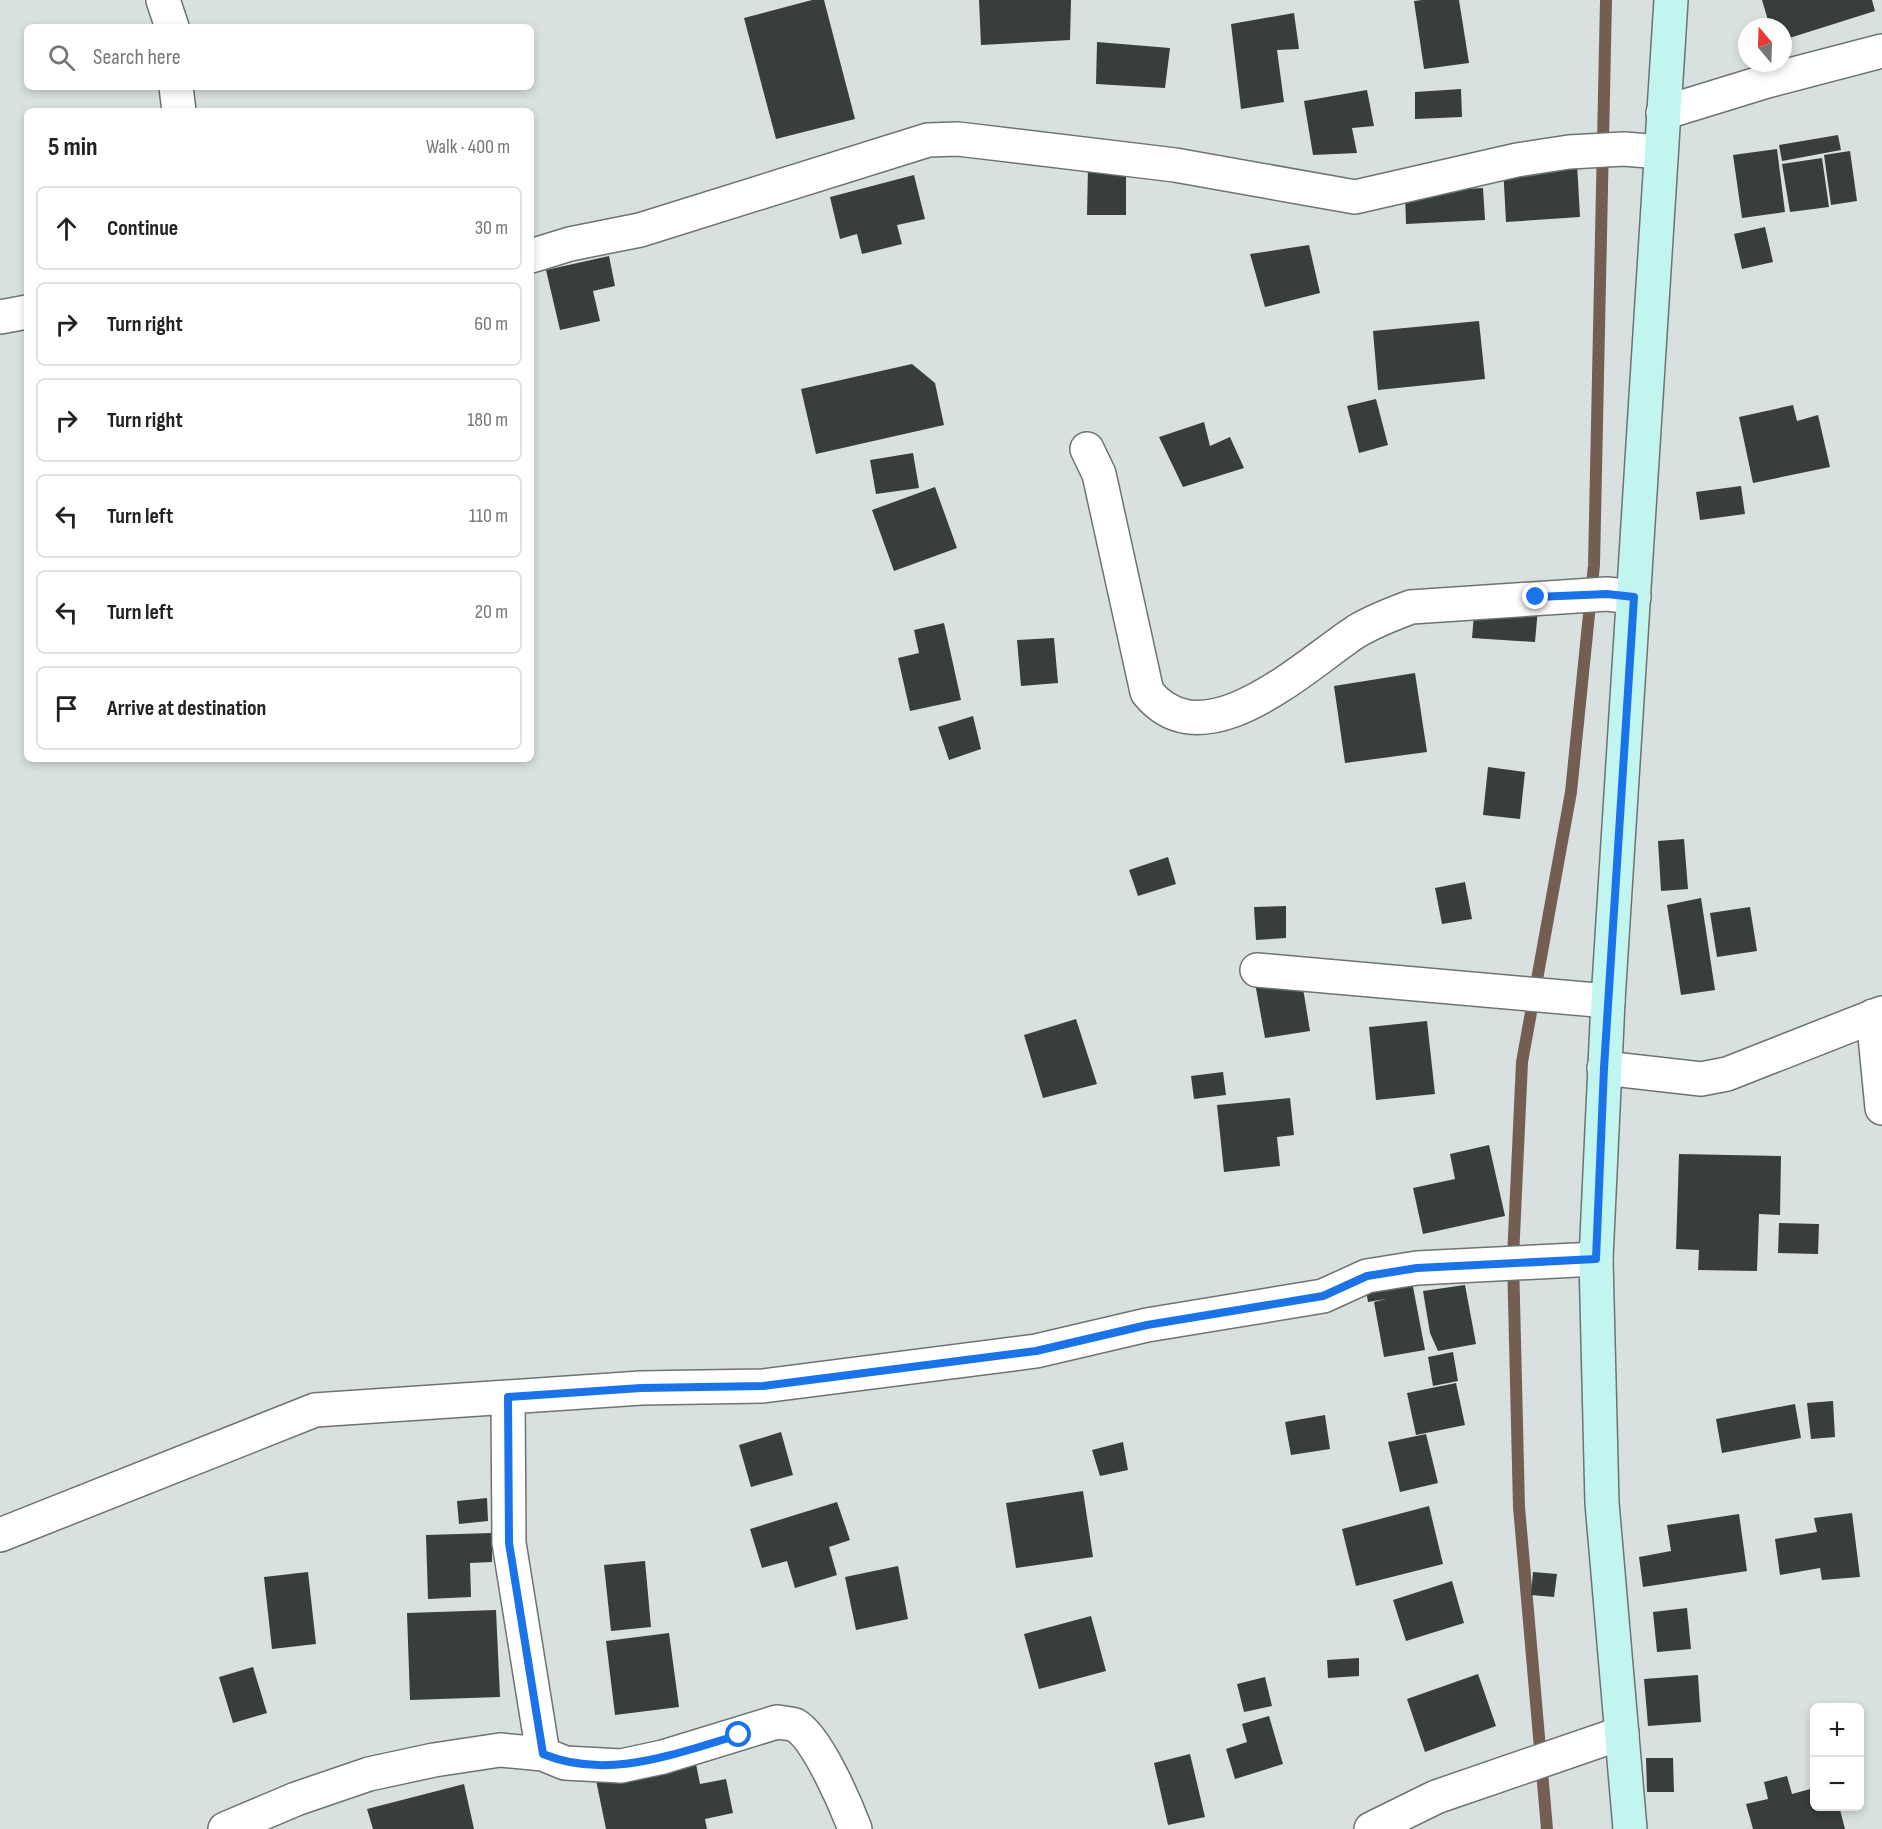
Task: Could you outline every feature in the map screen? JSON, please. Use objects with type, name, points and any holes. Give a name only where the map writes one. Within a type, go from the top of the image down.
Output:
[{"type":"main road","points":[[1630,1829],[1602,1503],[1596,1259],[1608,1001],[1620,595],[1661,152],[1671,0]]},
{"type":"street","points":[[163,0],[171,24]]},
{"type":"street","points":[[1663,113],[1767,81],[1882,51]]},
{"type":"street","points":[[176,90],[178,108]]},
{"type":"street","points":[[534,255],[570,244],[640,230],[928,140],[958,139],[1175,165],[1356,197],[1517,160],[1569,152],[1624,149],[1661,152]]},
{"type":"street","points":[[0,317],[24,313]]},
{"type":"street","points":[[1087,449],[1099,474],[1147,692],[1158,706],[1180,715],[1209,716],[1242,708],[1310,666],[1357,632],[1383,617],[1411,607],[1536,597],[1620,595]]},
{"type":"street","points":[[1257,970],[1608,1001]]},
{"type":"street","points":[[1604,1068],[1701,1079],[1727,1074],[1878,1015],[1882,1108]]},
{"type":"street","points":[[0,1535],[315,1410],[641,1388],[763,1386],[1036,1351],[1147,1325],[1323,1296],[1367,1276],[1417,1268],[1596,1259]]},
{"type":"street","points":[[508,1397],[509,1543],[543,1754]]},
{"type":"street","points":[[225,1829],[296,1799],[369,1774],[500,1750],[543,1754],[565,1763],[621,1766],[663,1757],[777,1722],[795,1725],[810,1738],[846,1805],[855,1829]]},
{"type":"street","points":[[1371,1829],[1436,1797],[1622,1733]]},
{"type":"building","points":[[812,0],[824,0],[855,119],[776,139],[744,18]]},
{"type":"building","points":[[979,0],[1071,0],[1070,40],[981,45]]},
{"type":"building","points":[[1459,0],[1469,63],[1424,69],[1414,1]]},
{"type":"building","points":[[1762,0],[1872,0],[1875,11],[1792,37],[1792,18],[1767,18]]},
{"type":"building","points":[[1294,13],[1299,49],[1277,50],[1284,102],[1241,109],[1231,24]]},
{"type":"building","points":[[1097,42],[1170,48],[1165,88],[1096,84]]},
{"type":"building","points":[[1461,89],[1462,117],[1415,119],[1415,92]]},
{"type":"building","points":[[1367,90],[1374,126],[1352,128],[1357,153],[1313,155],[1304,101]]},
{"type":"building","points":[[1838,135],[1841,150],[1782,161],[1779,145]]},
{"type":"building","points":[[1777,149],[1785,212],[1742,218],[1733,155]]},
{"type":"building","points":[[1850,151],[1857,201],[1831,205],[1824,155]]},
{"type":"building","points":[[1822,158],[1829,207],[1790,212],[1782,164]]},
{"type":"building","points":[[1577,163],[1580,217],[1506,222],[1503,166]]},
{"type":"building","points":[[1088,166],[1126,167],[1126,215],[1087,215]]},
{"type":"building","points":[[914,175],[925,219],[897,225],[902,244],[862,254],[857,234],[840,239],[830,197]]},
{"type":"building","points":[[1483,188],[1485,220],[1406,224],[1405,192]]},
{"type":"building","points":[[1765,227],[1773,262],[1742,269],[1734,234]]},
{"type":"building","points":[[1309,245],[1320,293],[1265,307],[1250,254]]},
{"type":"building","points":[[609,256],[615,286],[593,291],[600,321],[560,330],[546,270]]},
{"type":"building","points":[[1479,321],[1485,379],[1378,390],[1373,331]]},
{"type":"building","points":[[912,364],[935,383],[944,425],[816,454],[801,389]]},
{"type":"building","points":[[1376,399],[1388,445],[1359,453],[1347,406]]},
{"type":"building","points":[[1793,405],[1797,421],[1818,415],[1830,467],[1753,483],[1739,417]]},
{"type":"building","points":[[1204,422],[1210,446],[1230,437],[1244,468],[1183,487],[1159,437]]},
{"type":"building","points":[[913,453],[919,488],[876,494],[870,460]]},
{"type":"building","points":[[1741,486],[1745,514],[1700,520],[1696,492]]},
{"type":"building","points":[[935,487],[957,548],[894,571],[872,510]]},
{"type":"building","points":[[1475,603],[1538,608],[1535,642],[1472,638]]},
{"type":"building","points":[[944,623],[961,700],[910,711],[898,658],[919,653],[914,630]]},
{"type":"building","points":[[1054,638],[1058,683],[1021,686],[1017,640]]},
{"type":"building","points":[[1415,673],[1427,752],[1345,763],[1334,686]]},
{"type":"building","points":[[973,716],[981,749],[949,760],[938,727]]},
{"type":"building","points":[[1488,767],[1525,772],[1520,819],[1483,815]]},
{"type":"building","points":[[1684,839],[1688,889],[1661,891],[1658,841]]},
{"type":"building","points":[[1168,857],[1176,884],[1138,896],[1129,870]]},
{"type":"building","points":[[1465,882],[1472,919],[1442,924],[1435,888]]},
{"type":"building","points":[[1701,898],[1715,990],[1681,995],[1667,905]]},
{"type":"building","points":[[1286,906],[1286,938],[1256,940],[1254,907]]},
{"type":"building","points":[[1750,907],[1757,951],[1717,957],[1710,913]]},
{"type":"building","points":[[1301,976],[1310,1031],[1265,1038],[1255,983]]},
{"type":"building","points":[[1076,1019],[1097,1084],[1043,1098],[1024,1035]]},
{"type":"building","points":[[1427,1021],[1435,1094],[1376,1100],[1369,1027]]},
{"type":"building","points":[[1223,1072],[1226,1095],[1194,1099],[1191,1076]]},
{"type":"building","points":[[1290,1098],[1294,1135],[1277,1137],[1280,1166],[1224,1172],[1217,1105]]},
{"type":"building","points":[[1489,1145],[1505,1216],[1423,1234],[1413,1188],[1455,1179],[1450,1154]]},
{"type":"building","points":[[1679,1154],[1781,1156],[1780,1215],[1759,1214],[1757,1271],[1698,1270],[1699,1250],[1676,1249]]},
{"type":"building","points":[[1779,1223],[1819,1224],[1818,1254],[1778,1253]]},
{"type":"building","points":[[1410,1271],[1425,1350],[1384,1357],[1374,1302],[1386,1299],[1368,1302],[1364,1279]]},
{"type":"building","points":[[1465,1285],[1476,1344],[1438,1351],[1430,1333],[1423,1291]]},
{"type":"building","points":[[1453,1352],[1458,1381],[1433,1386],[1428,1357]]},
{"type":"building","points":[[1456,1383],[1465,1425],[1416,1435],[1407,1393]]},
{"type":"building","points":[[1833,1401],[1835,1437],[1811,1439],[1807,1403]]},
{"type":"building","points":[[1795,1404],[1801,1438],[1722,1453],[1716,1419]]},
{"type":"building","points":[[1325,1415],[1330,1449],[1291,1455],[1285,1422]]},
{"type":"building","points":[[781,1432],[793,1475],[751,1487],[739,1445]]},
{"type":"building","points":[[1426,1434],[1438,1483],[1400,1492],[1388,1442]]},
{"type":"building","points":[[1123,1442],[1128,1470],[1100,1476],[1092,1450]]},
{"type":"building","points":[[1083,1491],[1093,1557],[1016,1568],[1006,1503]]},
{"type":"building","points":[[487,1498],[488,1521],[459,1524],[457,1501]]},
{"type":"building","points":[[837,1502],[850,1540],[829,1547],[837,1575],[795,1588],[787,1561],[762,1568],[750,1529]]},
{"type":"building","points":[[1429,1506],[1443,1564],[1356,1586],[1342,1529]]},
{"type":"building","points":[[1852,1513],[1860,1577],[1822,1580],[1820,1568],[1780,1575],[1775,1539],[1817,1532],[1814,1518]]},
{"type":"building","points":[[1739,1514],[1747,1571],[1643,1587],[1639,1557],[1671,1551],[1667,1525]]},
{"type":"building","points":[[492,1533],[492,1562],[470,1563],[471,1597],[428,1599],[426,1535]]},
{"type":"building","points":[[645,1561],[651,1627],[611,1631],[604,1565]]},
{"type":"building","points":[[898,1566],[908,1619],[856,1630],[845,1577]]},
{"type":"building","points":[[308,1572],[316,1644],[272,1649],[264,1577]]},
{"type":"building","points":[[1533,1572],[1557,1574],[1554,1597],[1531,1595]]},
{"type":"building","points":[[1452,1581],[1464,1623],[1406,1641],[1393,1600]]},
{"type":"building","points":[[1687,1608],[1691,1649],[1657,1652],[1653,1612]]},
{"type":"building","points":[[496,1610],[500,1697],[410,1700],[407,1613]]},
{"type":"building","points":[[1091,1616],[1106,1671],[1039,1689],[1024,1634]]},
{"type":"building","points":[[669,1633],[679,1707],[615,1715],[606,1641]]},
{"type":"building","points":[[1359,1658],[1359,1676],[1328,1678],[1327,1660]]},
{"type":"building","points":[[253,1667],[267,1713],[233,1723],[219,1677]]},
{"type":"building","points":[[1478,1674],[1496,1726],[1425,1752],[1407,1699]]},
{"type":"building","points":[[1698,1675],[1701,1722],[1648,1726],[1644,1679]]},
{"type":"building","points":[[1265,1677],[1272,1706],[1244,1712],[1237,1684]]},
{"type":"building","points":[[1269,1716],[1283,1764],[1235,1779],[1226,1749],[1247,1742],[1242,1724]]},
{"type":"building","points":[[1190,1754],[1205,1817],[1168,1825],[1154,1763]]},
{"type":"building","points":[[1646,1758],[1673,1758],[1674,1792],[1647,1792]]},
{"type":"building","points":[[695,1759],[700,1784],[726,1779],[733,1813],[705,1819],[707,1829],[606,1829],[596,1780]]},
{"type":"building","points":[[1787,1776],[1792,1794],[1810,1789],[1810,1811],[1840,1811],[1845,1829],[1753,1829],[1746,1804],[1768,1799],[1764,1782]]},
{"type":"building","points":[[464,1784],[474,1829],[373,1829],[367,1809]]},
{"type":"waterway","points":[[1547,1829],[1519,1507],[1513,1258],[1522,1062],[1571,792],[1594,565],[1606,0]]},
{"type":"route","points":[[739,1735],[663,1757],[621,1766],[565,1763],[543,1754],[509,1543],[508,1397],[641,1388],[763,1386],[1036,1351],[1147,1325],[1323,1296],[1367,1276],[1417,1268],[1596,1259],[1604,1068],[1634,597],[1607,594],[1536,597]]}]
